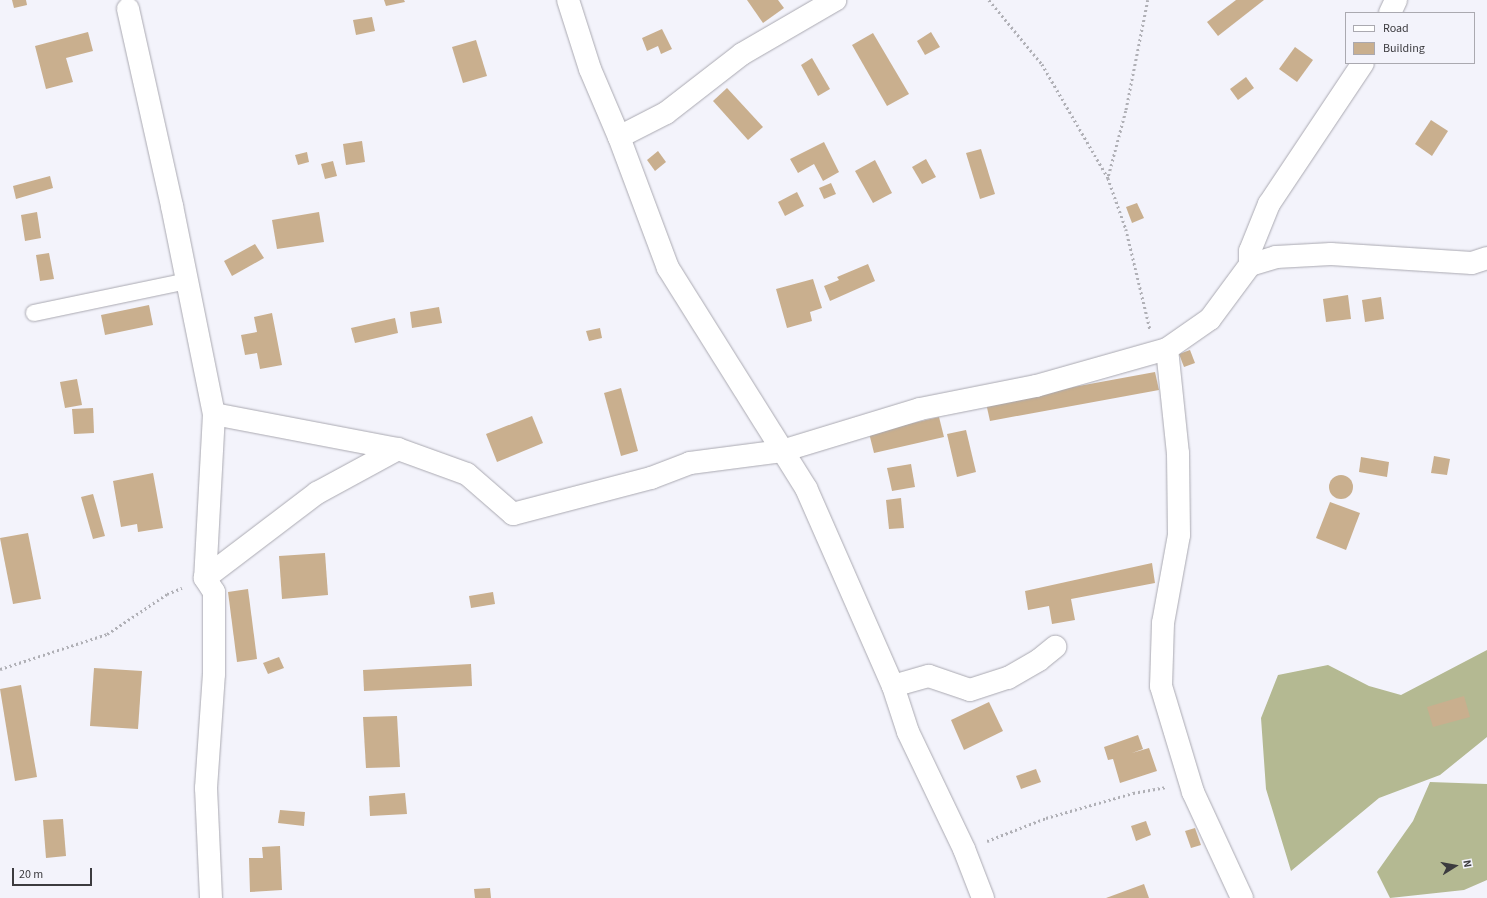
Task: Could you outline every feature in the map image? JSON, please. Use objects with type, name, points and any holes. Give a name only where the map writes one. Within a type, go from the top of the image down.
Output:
[{"type":"street","points":[[568,0],[590,69],[619,137],[668,268],[806,488],[893,686],[908,732],[964,850],[983,898]]},
{"type":"street","points":[[619,137],[666,113],[742,54],[835,0]]},
{"type":"street","points":[[1390,12],[1396,0]]},
{"type":"street","points":[[128,9],[187,281],[214,414],[205,578],[214,592],[214,674],[206,788],[211,898]]},
{"type":"street","points":[[1250,265],[1250,251],[1269,204],[1362,64]]},
{"type":"street","points":[[214,414],[398,449],[467,474],[513,514],[651,478],[690,463],[782,451],[920,409],[1036,386],[1167,349],[1210,319],[1250,265],[1276,257],[1331,254],[1472,263],[1487,258]]},
{"type":"street","points":[[1167,349],[1178,453],[1179,535],[1163,623],[1161,686],[1189,783],[1242,898]]},
{"type":"street","points":[[205,578],[318,493],[398,449]]},
{"type":"street","points":[[893,686],[929,676],[970,690],[1008,678],[1039,660],[1054,647]]},
{"type":"lane","points":[[34,313],[187,281]]},
{"type":"path","points":[[989,0],[1042,64],[1108,178],[1126,229],[1152,337],[1167,349]]},
{"type":"path","points":[[1108,178],[1126,111],[1148,0]]},
{"type":"path","points":[[0,670],[107,634],[167,594],[205,578]]},
{"type":"path","points":[[964,850],[1046,818],[1133,793],[1189,783]]},
{"type":"green space","points":[[1487,650],[1487,737],[1440,775],[1379,798],[1291,871],[1266,789],[1261,718],[1278,675],[1328,665],[1369,686],[1401,695]]},
{"type":"green space","points":[[1430,782],[1487,784],[1487,880],[1464,890],[1390,898],[1377,872],[1413,821]]},
{"type":"building","points":[[12,0],[26,0],[27,5],[14,8]]},
{"type":"building","points":[[384,0],[404,0],[405,2],[386,6]]},
{"type":"building","points":[[747,0],[778,0],[784,8],[763,23]]},
{"type":"building","points":[[1236,0],[1264,0],[1218,36],[1207,22]]},
{"type":"building","points":[[372,17],[375,31],[356,35],[353,20]]},
{"type":"building","points":[[662,29],[672,49],[661,54],[658,46],[647,51],[642,38]]},
{"type":"building","points":[[88,32],[93,51],[66,58],[73,82],[46,89],[35,46]]},
{"type":"building","points":[[931,32],[940,47],[925,55],[917,41]]},
{"type":"building","points":[[873,33],[909,94],[887,106],[852,45]]},
{"type":"building","points":[[476,40],[487,76],[463,83],[452,47]]},
{"type":"building","points":[[1295,47],[1313,60],[1297,82],[1279,69]]},
{"type":"building","points":[[812,58],[830,89],[818,96],[801,65]]},
{"type":"building","points":[[1246,77],[1254,88],[1238,100],[1230,89]]},
{"type":"building","points":[[727,88],[763,127],[748,140],[713,101]]},
{"type":"building","points":[[1431,120],[1448,131],[1432,156],[1415,144]]},
{"type":"building","points":[[362,141],[365,162],[346,165],[343,144]]},
{"type":"building","points":[[824,142],[839,172],[823,181],[814,164],[798,173],[790,159]]},
{"type":"building","points":[[981,149],[995,194],[980,199],[966,153]]},
{"type":"building","points":[[658,151],[666,162],[655,171],[647,160]]},
{"type":"building","points":[[307,152],[309,162],[298,165],[295,155]]},
{"type":"building","points":[[926,159],[936,177],[922,184],[912,167]]},
{"type":"building","points":[[875,160],[892,193],[873,203],[855,171]]},
{"type":"building","points":[[333,161],[337,176],[325,179],[321,164]]},
{"type":"building","points":[[50,176],[53,188],[16,199],[13,186]]},
{"type":"building","points":[[831,183],[836,194],[824,199],[819,188]]},
{"type":"building","points":[[797,192],[804,206],[785,216],[778,202]]},
{"type":"building","points":[[1137,203],[1144,218],[1132,223],[1126,207]]},
{"type":"building","points":[[37,212],[41,238],[25,241],[21,215]]},
{"type":"building","points":[[319,212],[324,242],[277,249],[272,220]]},
{"type":"building","points":[[255,244],[264,258],[232,276],[224,261]]},
{"type":"building","points":[[49,253],[54,279],[40,281],[36,255]]},
{"type":"building","points":[[868,264],[875,281],[830,301],[824,286],[839,280],[837,277]]},
{"type":"building","points":[[813,279],[822,308],[810,312],[812,321],[787,328],[776,289]]},
{"type":"building","points":[[1348,295],[1351,319],[1326,322],[1323,299]]},
{"type":"building","points":[[1381,297],[1384,319],[1365,322],[1362,300]]},
{"type":"building","points":[[149,305],[153,325],[105,335],[101,315]]},
{"type":"building","points":[[439,307],[442,323],[412,328],[410,312]]},
{"type":"building","points":[[272,313],[282,365],[260,369],[257,353],[245,355],[241,335],[257,332],[254,317]]},
{"type":"building","points":[[395,318],[398,333],[355,343],[351,328]]},
{"type":"building","points":[[600,328],[602,338],[589,341],[586,331]]},
{"type":"building","points":[[1190,350],[1195,363],[1184,367],[1179,354]]},
{"type":"building","points":[[1155,372],[1159,390],[990,421],[986,403]]},
{"type":"building","points":[[77,379],[82,405],[65,408],[60,382]]},
{"type":"building","points":[[621,388],[638,451],[621,456],[604,393]]},
{"type":"building","points":[[93,408],[94,433],[74,434],[72,409]]},
{"type":"building","points":[[532,416],[543,443],[497,462],[486,434]]},
{"type":"building","points":[[939,417],[944,437],[874,453],[869,433]]},
{"type":"building","points":[[966,430],[976,472],[957,477],[947,434]]},
{"type":"building","points":[[1434,456],[1450,459],[1447,475],[1431,473]]},
{"type":"building","points":[[1361,457],[1389,462],[1387,477],[1359,472]]},
{"type":"building","points":[[911,464],[915,487],[892,491],[887,468]]},
{"type":"building","points":[[153,473],[163,528],[138,532],[137,524],[121,527],[113,481]]},
{"type":"building","points":[[1341,475],[1350,478],[1353,487],[1350,496],[1341,499],[1332,496],[1329,487],[1332,478]]},
{"type":"building","points":[[93,494],[105,536],[93,539],[81,497]]},
{"type":"building","points":[[901,498],[904,528],[889,529],[886,500]]},
{"type":"building","points":[[1330,502],[1360,513],[1346,550],[1316,538]]},
{"type":"building","points":[[28,533],[41,599],[13,604],[0,538]]},
{"type":"building","points":[[325,553],[328,595],[282,599],[279,556]]},
{"type":"building","points":[[1152,563],[1155,583],[1071,599],[1075,620],[1052,624],[1049,606],[1028,610],[1025,591]]},
{"type":"building","points":[[248,589],[257,659],[237,662],[228,592]]},
{"type":"building","points":[[493,592],[495,604],[471,608],[469,596]]},
{"type":"building","points":[[279,657],[284,668],[268,674],[263,663]]},
{"type":"building","points":[[471,664],[472,686],[364,691],[363,670]]},
{"type":"building","points":[[94,668],[142,671],[138,729],[90,726]]},
{"type":"building","points":[[21,685],[37,777],[15,781],[0,689]]},
{"type":"building","points":[[1464,696],[1470,717],[1433,727],[1427,707]]},
{"type":"building","points":[[989,702],[1003,731],[964,750],[951,720]]},
{"type":"building","points":[[397,716],[400,767],[366,768],[363,717]]},
{"type":"building","points":[[1138,735],[1143,749],[1132,753],[1149,748],[1157,771],[1120,783],[1113,759],[1108,760],[1104,747]]},
{"type":"building","points":[[1036,769],[1041,782],[1021,789],[1016,776]]},
{"type":"building","points":[[405,793],[407,814],[370,816],[369,796]]},
{"type":"building","points":[[280,810],[305,812],[304,826],[278,823]]},
{"type":"building","points":[[63,819],[66,856],[46,858],[43,820]]},
{"type":"building","points":[[1146,821],[1151,835],[1136,841],[1131,826]]},
{"type":"building","points":[[1195,828],[1201,845],[1191,848],[1185,831]]},
{"type":"building","points":[[280,846],[282,890],[250,892],[249,858],[263,858],[262,847]]},
{"type":"building","points":[[1144,884],[1149,898],[1106,898]]},
{"type":"building","points":[[490,888],[491,898],[475,898],[474,889]]}]
